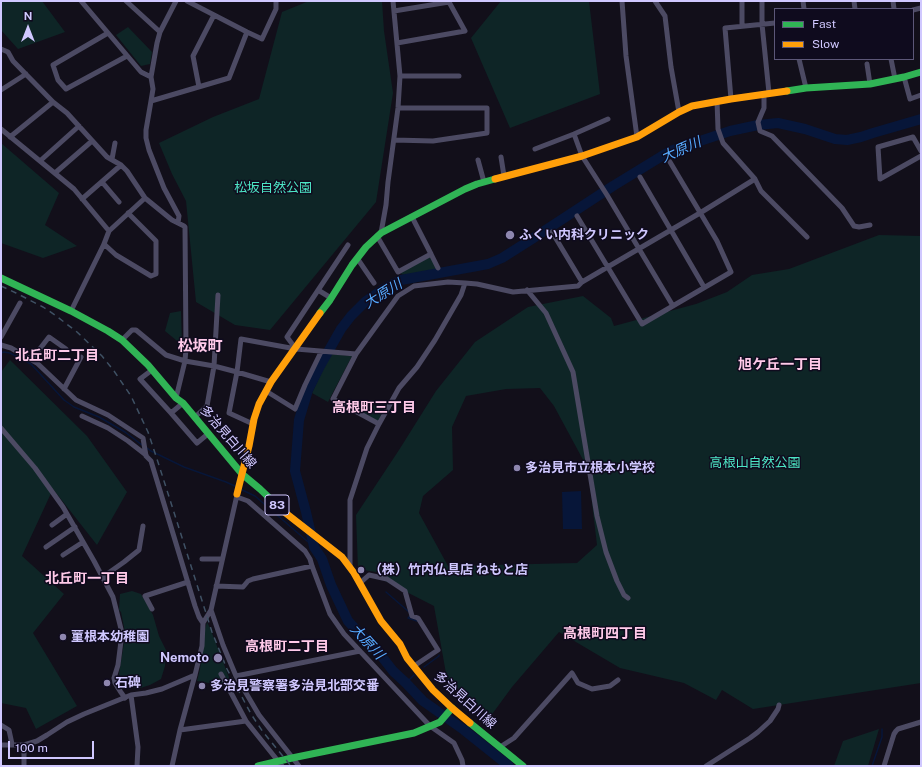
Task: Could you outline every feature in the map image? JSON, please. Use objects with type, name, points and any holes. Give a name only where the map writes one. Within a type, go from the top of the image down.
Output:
[{"type":"street","points":[[81,1],[141,72],[151,77]]},
{"type":"street","points":[[126,1],[160,32]]},
{"type":"street","points":[[176,1],[160,32],[157,43],[151,77],[153,89],[152,101],[147,121],[146,138],[160,180],[179,216],[178,223]]},
{"type":"street","points":[[187,1],[262,39],[276,9],[275,2]]},
{"type":"street","points":[[393,1],[400,76],[398,108],[386,205],[379,235],[398,272],[431,254]]},
{"type":"street","points":[[622,1],[626,56],[637,136]]},
{"type":"street","points":[[655,1],[665,16],[671,67],[679,112]]},
{"type":"street","points":[[742,1],[742,26]]},
{"type":"street","points":[[762,1],[762,24],[767,94],[764,108],[758,122],[760,131],[772,136],[777,141],[842,208],[854,226],[859,227],[870,225]]},
{"type":"street","points":[[394,11],[428,3],[450,2],[465,31],[397,43]]},
{"type":"street","points":[[199,87],[193,56],[214,15]]},
{"type":"street","points":[[731,99],[724,28],[774,23]]},
{"type":"street","points":[[152,101],[229,78],[247,32]]},
{"type":"street","points":[[108,33],[52,65],[58,80],[62,85],[66,89],[127,56]]},
{"type":"street","points":[[1,48],[8,52],[13,61],[53,102],[67,113],[107,157],[121,165],[127,171],[145,198],[172,220],[184,226],[186,230],[186,348],[176,398]]},
{"type":"street","points":[[799,60],[806,88]]},
{"type":"street","points":[[891,60],[895,79]]},
{"type":"street","points":[[867,64],[870,84]]},
{"type":"street","points":[[172,766],[202,646],[203,623],[211,610],[254,419],[259,404],[271,382],[296,349],[366,247],[379,235],[465,189],[504,176],[582,156],[637,136],[692,106],[806,88],[870,84],[921,72]]},
{"type":"street","points":[[1,90],[26,74]]},
{"type":"street","points":[[400,76],[459,76]]},
{"type":"street","points":[[904,77],[910,99],[921,95]]},
{"type":"street","points":[[717,101],[718,129],[723,143],[755,179],[761,191],[807,237]]},
{"type":"street","points":[[10,137],[53,102]]},
{"type":"street","points":[[394,140],[433,141],[487,133],[487,108],[398,108]]},
{"type":"street","points":[[535,149],[608,119]]},
{"type":"street","points":[[40,161],[79,126]]},
{"type":"street","points":[[1,129],[74,189],[109,231]]},
{"type":"street","points":[[574,134],[582,156],[673,306]]},
{"type":"street","points":[[921,151],[913,137],[878,147],[880,178],[921,156]]},
{"type":"street","points":[[55,173],[92,141]]},
{"type":"street","points":[[112,159],[115,143]]},
{"type":"street","points":[[501,156],[504,176]]},
{"type":"street","points":[[478,160],[484,182]]},
{"type":"street","points":[[577,216],[642,324],[673,306],[731,272],[717,241],[670,162]]},
{"type":"street","points":[[82,199],[121,165]]},
{"type":"street","points":[[640,177],[704,287]]},
{"type":"street","points":[[379,424],[333,399],[356,354],[398,296],[414,286],[448,282],[477,284],[513,292],[578,286],[582,282],[638,248],[700,213],[755,179]]},
{"type":"street","points":[[102,182],[119,202]]},
{"type":"street","points":[[71,311],[109,231],[145,198]]},
{"type":"street","points":[[104,244],[116,255],[151,276],[156,274],[156,241],[128,213]]},
{"type":"street","points":[[412,217],[438,268]]},
{"type":"street","points":[[552,232],[582,282]]},
{"type":"street","points":[[296,349],[287,337],[348,245]]},
{"type":"street","points":[[357,258],[374,283]]},
{"type":"street","name":"多治見白川線","points":[[1,278],[71,311],[108,331],[122,340],[134,351],[176,398],[183,403],[242,474],[287,514],[342,556],[350,566],[381,621],[400,644],[407,658],[450,711],[500,747],[523,766]]},
{"type":"street","points":[[350,566],[350,500],[367,448],[399,388],[416,368],[434,340],[461,295],[465,283]]},
{"type":"street","points":[[318,290],[331,298]]},
{"type":"street","points":[[527,290],[546,313],[573,372],[597,516],[606,552],[616,581],[624,595],[628,598]]},
{"type":"street","points":[[195,417],[207,406],[214,366],[218,295]]},
{"type":"street","points":[[1,336],[20,303]]},
{"type":"street","points":[[122,340],[132,330],[136,330],[166,355],[184,361],[214,366],[271,382]]},
{"type":"street","points":[[32,360],[49,337],[66,348]]},
{"type":"street","points":[[253,424],[229,413],[237,372],[241,339],[296,349],[356,354]]},
{"type":"street","points":[[1,345],[11,348],[37,363],[76,400],[108,415],[143,438],[146,456]]},
{"type":"street","points":[[266,391],[295,409],[321,352]]},
{"type":"street","points":[[64,389],[81,357]]},
{"type":"street","points":[[152,370],[140,379],[171,412],[196,443],[209,433]]},
{"type":"street","points":[[171,412],[183,403]]},
{"type":"street","points":[[82,416],[108,428],[128,441],[151,461],[195,606],[203,623]]},
{"type":"street","points":[[1,428],[35,468],[63,507],[94,560],[113,597],[122,633],[118,665],[114,678],[120,691],[128,696],[138,747],[137,766]]},
{"type":"street","points":[[237,496],[248,501],[305,551],[310,558],[330,614],[344,634],[430,726],[454,743],[462,760],[463,766]]},
{"type":"street","points":[[52,525],[67,514]]},
{"type":"street","points":[[103,578],[139,550],[143,526]]},
{"type":"street","points":[[46,547],[75,527]]},
{"type":"street","points":[[63,555],[83,542]]},
{"type":"street","points":[[202,559],[222,559]]},
{"type":"street","points":[[216,586],[243,588],[248,581],[253,579],[312,566]]},
{"type":"street","points":[[360,583],[369,576],[387,580],[405,591],[412,616],[418,618],[438,650],[414,666]]},
{"type":"street","points":[[152,609],[145,596],[188,582]]},
{"type":"street","points":[[211,610],[222,645],[236,676],[260,715],[299,766]]},
{"type":"street","points":[[236,676],[360,651]]},
{"type":"street","points":[[500,747],[514,738],[572,673],[578,683],[592,689],[610,686],[618,680]]},
{"type":"street","points":[[221,674],[246,721],[280,764]]},
{"type":"street","points":[[1,745],[24,745],[42,738],[67,722],[84,714],[128,696],[162,689],[195,675]]},
{"type":"street","points":[[706,766],[758,732],[770,721],[779,705]]},
{"type":"street","points":[[258,766],[280,764],[292,758],[414,733],[440,722],[450,711]]},
{"type":"street","points":[[180,730],[246,721]]},
{"type":"street","points":[[884,766],[896,731],[898,729],[921,722]]},
{"type":"street","points":[[1,725],[9,730],[12,744]]},
{"type":"street","points":[[24,745],[24,766]]},
{"type":"green space","points":[[1,1],[42,1],[65,32],[18,49],[1,30]]},
{"type":"green space","name":"松坂自然公園","points":[[309,1],[382,1],[384,31],[393,93],[376,202],[270,330],[235,325],[196,302],[186,201],[172,174],[159,143],[213,117],[259,99],[282,12]]},
{"type":"green space","points":[[501,1],[589,1],[600,94],[510,128],[471,38]]},
{"type":"green space","points":[[128,27],[152,52],[150,64],[141,66],[116,35]]},
{"type":"green space","points":[[1,143],[59,193],[45,225],[77,246],[43,258],[1,243]]},
{"type":"green space","name":"高根山自然公園","points":[[879,235],[921,236],[921,683],[753,709],[722,690],[716,700],[684,683],[620,668],[559,632],[512,687],[490,717],[447,679],[434,606],[383,580],[382,573],[358,569],[356,515],[436,391],[475,342],[528,307],[583,296],[611,318],[614,326],[696,304],[727,292],[752,275],[789,269]],"holes":[[[540,388],[554,406],[588,469],[597,545],[577,563],[448,566],[419,513],[423,496],[453,470],[452,427],[466,396],[506,389]]]},
{"type":"green space","points":[[428,257],[431,258],[437,269],[404,275],[401,274],[402,271]]},
{"type":"green space","points":[[181,311],[182,345],[165,331],[170,313]]},
{"type":"green space","points":[[330,354],[352,356],[328,402],[312,393]]},
{"type":"green space","points":[[10,360],[87,436],[127,492],[97,545],[53,489],[22,556],[64,594],[33,633],[77,706],[36,729],[26,708],[1,703],[1,372]]},
{"type":"green space","points":[[367,403],[384,409],[378,421],[359,411]]},
{"type":"green space","points":[[132,591],[141,594],[153,615],[159,636],[166,650],[165,666],[161,679],[150,685],[137,689],[124,684],[119,674],[125,632],[121,612],[119,610],[120,594]]},
{"type":"green space","points":[[207,622],[232,685],[226,686],[197,681]]},
{"type":"green space","points":[[879,729],[868,766],[834,766],[843,741]]},
{"type":"water","points":[[581,491],[582,529],[563,529],[562,492]]},
{"type":"waterway","name":"大原川","points":[[509,766],[464,730],[423,701],[393,671],[376,649],[348,621],[331,585],[322,559],[314,547],[295,471],[299,420],[308,390],[341,329],[366,301],[382,290],[401,280],[488,264],[502,258],[613,186],[673,150],[730,131],[758,125],[778,123],[805,129],[835,139],[847,140],[921,119]]},
{"type":"waterway","points":[[1,353],[10,353],[31,364],[64,400],[74,407],[99,417],[125,432],[142,445]]},
{"type":"waterway","points":[[147,448],[184,467],[237,487]]},
{"type":"waterway","points":[[240,489],[255,496],[314,547]]},
{"type":"waterway","points":[[386,592],[409,612]]},
{"type":"waterway","points":[[410,616],[408,618],[417,621]]},
{"type":"waterway","points":[[424,667],[439,655]]},
{"type":"waterway","points":[[406,683],[414,675]]},
{"type":"waterway","points":[[872,766],[882,737],[882,729]]},
{"type":"railway","points":[[1,286],[43,307],[77,332],[102,356],[131,396],[148,432],[212,632],[227,669],[251,714],[263,732],[291,766]]},
{"type":"traffic: fast","points":[[787,91],[806,88],[870,84],[921,72]]},
{"type":"traffic: fast","points":[[320,313],[352,265],[366,247],[381,233],[465,189],[495,179]]},
{"type":"traffic: fast","points":[[1,278],[71,311],[122,340],[148,365],[176,398],[183,403],[242,474],[283,511]]},
{"type":"traffic: fast","points":[[258,766],[414,733],[440,722],[452,708]]},
{"type":"traffic: fast","points":[[470,723],[523,766]]},
{"type":"traffic: slow","points":[[495,179],[582,156],[637,137],[692,106],[787,91]]},
{"type":"traffic: slow","points":[[237,494],[254,419],[259,404],[271,382],[320,313]]},
{"type":"traffic: slow","points":[[283,511],[342,557],[354,573],[381,621],[400,644],[407,658],[433,690],[470,723]]},
{"type":"place","name":"ふくい内科クリニック","points":[[510,235]]},
{"type":"place","name":"多治見市立根本小学校","points":[[517,468]]},
{"type":"place","name":"（株）竹内仏具店 ねもと店","points":[[361,570]]},
{"type":"place","name":"菫根本幼稚園","points":[[63,637]]},
{"type":"place","name":"Nemoto","points":[[218,658]]},
{"type":"place","name":"石碑","points":[[107,683]]},
{"type":"place","name":"多治見警察署多治見北部交番","points":[[202,686]]},
{"type":"district","name":"松坂町","points":[[200,346]]},
{"type":"district","name":"北丘町二丁目","points":[[57,356]]},
{"type":"district","name":"旭ケ丘一丁目","points":[[780,365]]},
{"type":"district","name":"高根町三丁目","points":[[374,408]]},
{"type":"district","name":"北丘町一丁目","points":[[87,579]]},
{"type":"district","name":"高根町四丁目","points":[[605,634]]},
{"type":"district","name":"高根町二丁目","points":[[287,647]]}]
